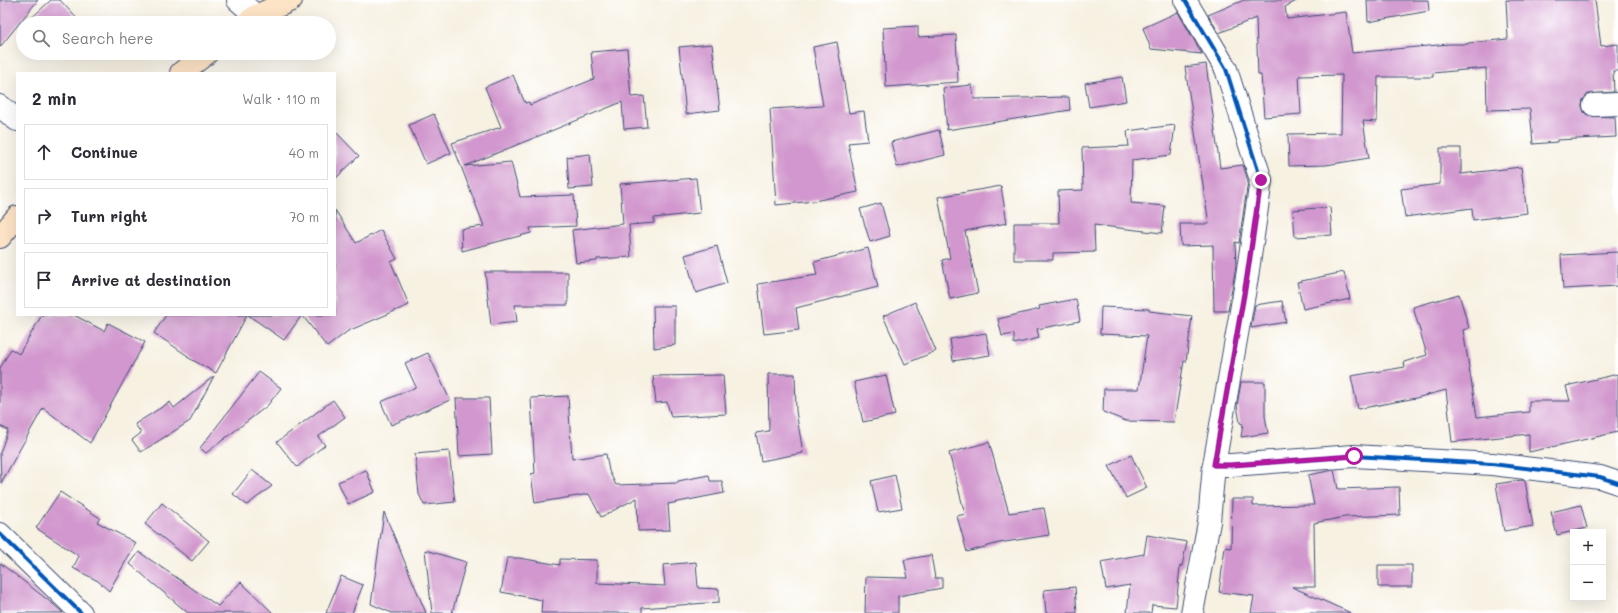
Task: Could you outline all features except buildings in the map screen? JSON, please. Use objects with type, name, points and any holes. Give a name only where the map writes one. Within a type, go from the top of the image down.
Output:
[{"type":"main road","points":[[259,16],[291,0]]},
{"type":"main road","points":[[182,72],[198,60]]},
{"type":"main road","points":[[0,237],[16,218]]},
{"type":"street","points":[[238,0],[248,16]]},
{"type":"street","points":[[1185,0],[1226,69],[1261,180],[1247,277],[1214,465],[1209,522],[1192,613]]},
{"type":"street","points":[[1594,105],[1618,104]]},
{"type":"street","points":[[0,106],[16,119]]},
{"type":"street","points":[[1214,465],[1354,456],[1492,464],[1600,478],[1618,483]]},
{"type":"street","points":[[0,534],[81,613]]},
{"type":"cycle path","points":[[1185,0],[1226,69],[1261,180],[1247,277],[1214,465],[1354,456],[1492,464],[1600,477],[1618,483]]},
{"type":"cycle path","points":[[0,534],[81,613]]},
{"type":"route","points":[[1261,180],[1247,277],[1214,465],[1354,456]]}]
